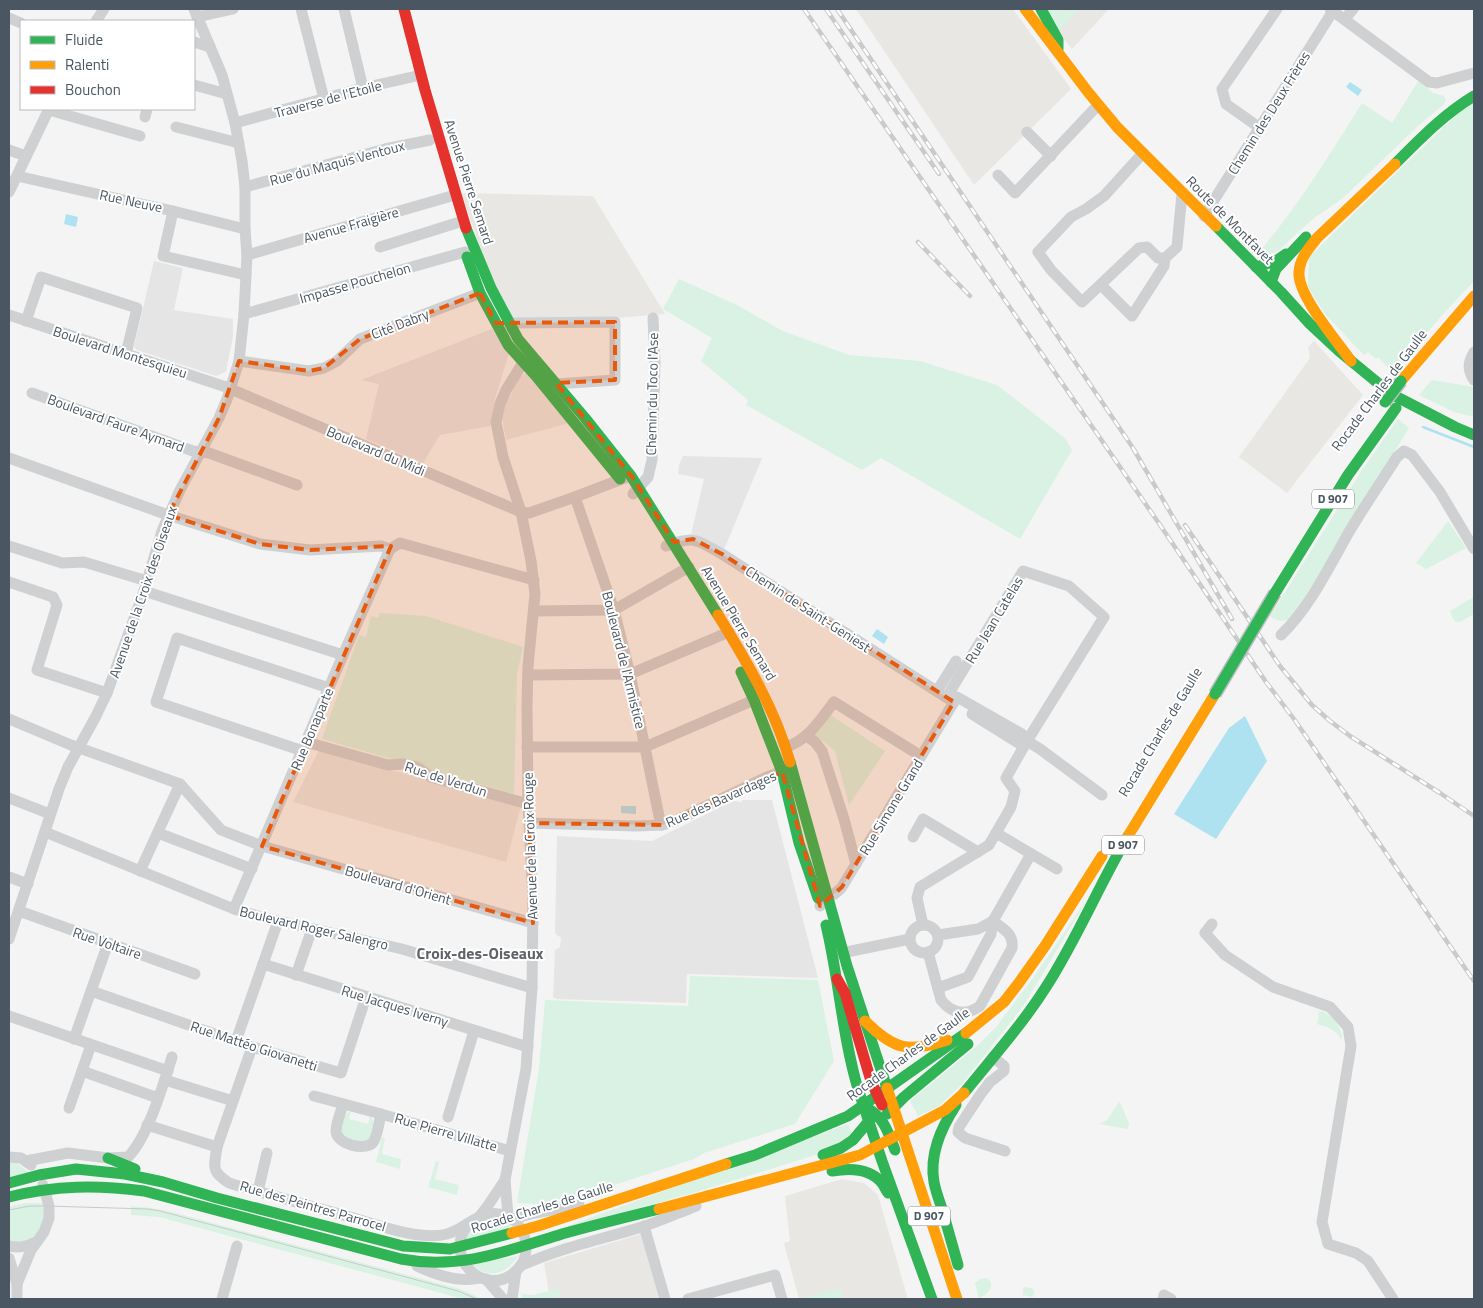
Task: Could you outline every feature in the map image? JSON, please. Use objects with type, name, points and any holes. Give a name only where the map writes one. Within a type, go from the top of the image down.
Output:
[{"type":"main road","name":"Avenue Pierre Semard","points":[[395,9],[417,76],[459,222],[465,252],[480,293],[508,345],[526,356],[556,384],[636,491],[765,696],[786,748],[787,769],[799,843],[824,902],[838,954],[865,1021],[888,1088],[883,1109],[900,1129],[957,1299]]},
{"type":"main road","name":"Avenue Pierre Semard","points":[[404,9],[430,140],[451,196]]},
{"type":"main road","name":"Route de Montfavet","points":[[1025,9],[1098,105],[1310,324],[1351,361],[1397,397],[1474,435]]},
{"type":"main road","points":[[1041,9],[1058,40],[1059,53]]},
{"type":"main road","points":[[1271,282],[1276,269],[1298,245],[1460,97],[1474,90]]},
{"type":"main road","points":[[1271,282],[1286,278],[1299,264],[1305,251],[1317,238],[1438,122],[1474,96]]},
{"type":"main road","name":"Avenue Pierre Semard","points":[[459,222],[526,356],[626,478]]},
{"type":"main road","points":[[1256,267],[1276,261],[1298,245]]},
{"type":"main road","points":[[1299,264],[1298,275],[1303,292],[1351,361]]},
{"type":"main road","name":"Rocade Charles de Gaulle","points":[[1382,406],[1474,296]]},
{"type":"main road","name":"Rocade Charles de Gaulle","points":[[993,1057],[1046,987],[1120,850],[1337,492],[1365,450],[1412,389]]},
{"type":"main road","name":"Route de Montfavet","points":[[1442,419],[1474,427]]},
{"type":"main road","name":"D 907","points":[[1249,615],[1314,509]]},
{"type":"main road","name":"Avenue Pierre Semard","points":[[725,634],[787,769]]},
{"type":"main road","name":"Rocade Charles de Gaulle","points":[[9,1183],[39,1175],[76,1169],[125,1174],[163,1182],[403,1246],[450,1249],[522,1231],[763,1152],[848,1116],[863,1106],[883,1109],[888,1088],[966,1033],[1004,1002],[1045,946],[1110,843]]},
{"type":"main road","name":"Avenue Pierre Semard","points":[[838,954],[837,978],[843,1027],[858,1089],[932,1299]]},
{"type":"main road","points":[[837,978],[845,993],[869,1076],[883,1109],[898,1159]]},
{"type":"main road","points":[[772,1179],[814,1158],[842,1148],[853,1140],[883,1109],[977,1037],[1004,1002]]},
{"type":"main road","points":[[865,1021],[883,1038],[904,1048],[934,1045],[966,1033]]},
{"type":"main road","name":"D 907","points":[[900,1129],[914,1127],[945,1110],[964,1093],[993,1057]]},
{"type":"main road","points":[[848,1116],[854,1106],[858,1089]]},
{"type":"main road","points":[[960,1272],[935,1187],[933,1165],[935,1149],[943,1127],[964,1093]]},
{"type":"main road","points":[[877,1147],[883,1109]]},
{"type":"main road","points":[[9,1197],[44,1188],[68,1186],[93,1186],[144,1191],[401,1259],[434,1263],[463,1261],[746,1187],[860,1155],[891,1140],[900,1129]]},
{"type":"main road","points":[[108,1158],[163,1182]]},
{"type":"main road","points":[[772,1179],[805,1177],[846,1168],[860,1170],[876,1178],[883,1184],[886,1191],[896,1199]]},
{"type":"main road","points":[[911,1196],[948,1299]]},
{"type":"main road","points":[[318,1224],[421,1236]]},
{"type":"street","points":[[97,20],[104,9]]},
{"type":"street","points":[[196,13],[233,9]]},
{"type":"street","points":[[302,9],[324,99]]},
{"type":"street","points":[[344,9],[363,88]]},
{"type":"street","points":[[1260,128],[1226,104],[1222,89],[1277,9]]},
{"type":"street","points":[[1345,19],[1353,9]]},
{"type":"street","points":[[1332,10],[1429,82],[1437,82],[1474,73]]},
{"type":"street","name":"Chemin des Deux Frères","points":[[1204,216],[1332,10]]},
{"type":"street","name":"Avenue de la Croix des Oiseaux","points":[[9,939],[58,789],[107,693],[168,515],[200,452],[220,418],[239,361],[247,254],[245,187],[235,123],[222,75],[196,13]]},
{"type":"street","points":[[195,42],[210,47]]},
{"type":"street","name":"Traverse de l'Etoile","points":[[235,123],[363,88],[417,76]]},
{"type":"street","points":[[195,85],[227,94]]},
{"type":"street","points":[[998,175],[1015,193],[1098,105]]},
{"type":"street","points":[[9,192],[49,110]]},
{"type":"street","points":[[52,110],[140,136]]},
{"type":"street","points":[[176,127],[238,143]]},
{"type":"street","points":[[1028,132],[1051,156]]},
{"type":"street","name":"Rue du Maquis Ventoux","points":[[245,187],[385,149],[430,140]]},
{"type":"street","points":[[9,150],[26,156]]},
{"type":"street","points":[[1143,153],[1104,196],[1071,217],[1038,252],[1051,270],[1082,302],[1139,248],[1147,246],[1158,258],[1165,258]]},
{"type":"street","name":"Rue Neuve","points":[[17,176],[245,229]]},
{"type":"street","points":[[1101,285],[1132,316],[1164,266],[1165,258],[1177,247],[1182,193]]},
{"type":"street","name":"Avenue Fraigière","points":[[247,254],[451,196]]},
{"type":"street","points":[[173,211],[162,256],[246,275]]},
{"type":"street","points":[[380,247],[459,222]]},
{"type":"street","name":"Impasse Pouchelon","points":[[244,314],[465,252]]},
{"type":"street","points":[[26,321],[41,277],[137,308],[126,354]]},
{"type":"street","name":"Cité Dabry","points":[[239,361],[309,371],[324,368],[337,361],[360,339],[480,293]]},
{"type":"street","name":"Boulevard Montesquieu","points":[[9,315],[231,389]]},
{"type":"street","name":"Chemin du Toco l'Ase","points":[[636,491],[648,477],[652,460],[655,362],[653,318]]},
{"type":"street","points":[[510,323],[615,322],[615,380],[556,384]]},
{"type":"street","points":[[1474,352],[1470,358],[1469,369],[1474,380]]},
{"type":"street","name":"Avenue de la Croix Rouge","points":[[510,1218],[505,1180],[526,1069],[532,988],[533,897],[528,804],[527,705],[534,611],[534,580],[521,512],[504,457],[496,422],[500,404],[506,390],[526,356]]},
{"type":"street","name":"Boulevard du Midi","points":[[231,389],[521,512]]},
{"type":"street","name":"Boulevard Faure Aymard","points":[[32,393],[184,448],[209,453],[297,485]]},
{"type":"street","points":[[1280,635],[1291,625],[1320,583],[1364,506],[1397,457],[1404,451],[1412,455],[1440,492],[1474,549]]},
{"type":"street","points":[[9,458],[168,515],[260,544],[310,550],[381,546],[390,549],[400,543],[534,580]]},
{"type":"street","points":[[521,512],[529,512],[626,478]]},
{"type":"street","name":"Boulevard de l'Armistice","points":[[575,497],[614,610],[630,674],[662,825]]},
{"type":"street","name":"Chemin de Saint-Geniest","points":[[670,544],[684,539],[693,539],[722,554],[946,696],[1025,744],[1040,749],[1102,795]]},
{"type":"street","points":[[9,546],[62,563],[84,562],[145,586],[343,655]]},
{"type":"street","name":"Rue Bonaparte","points":[[234,909],[305,746],[328,688],[390,549]]},
{"type":"street","points":[[534,611],[614,610],[685,570]]},
{"type":"street","name":"Rue Jean Catelas","points":[[946,696],[1023,571],[1069,586],[1104,617],[1025,744]]},
{"type":"street","points":[[9,582],[53,597],[57,605],[37,670],[107,693]]},
{"type":"street","points":[[528,675],[630,674],[725,634]]},
{"type":"street","name":"Rue de Verdun","points":[[328,688],[177,638],[156,702],[305,746],[388,765],[402,764],[418,767],[431,777],[528,804]]},
{"type":"street","points":[[946,696],[956,661]]},
{"type":"street","name":"Rue Simone Grand","points":[[824,902],[838,892],[921,756],[946,696]]},
{"type":"street","points":[[527,747],[646,747],[754,700]]},
{"type":"street","points":[[786,748],[807,736],[834,702],[921,756]]},
{"type":"street","points":[[9,719],[78,747],[180,784],[140,870]]},
{"type":"street","points":[[807,736],[822,751],[856,864]]},
{"type":"street","points":[[922,925],[917,898],[920,887],[988,845],[1014,800],[1015,791],[1006,778],[1025,744]]},
{"type":"street","name":"Rue des Bavardages","points":[[529,823],[662,825],[675,821],[787,769]]},
{"type":"street","name":"Boulevard d'Orient","points":[[180,784],[221,830],[262,846],[533,923]]},
{"type":"street","points":[[9,798],[50,814]]},
{"type":"street","points":[[913,836],[923,819],[978,852]]},
{"type":"street","name":"Boulevard Roger Salengro","points":[[45,832],[234,909],[402,949],[532,988]]},
{"type":"street","points":[[158,833],[252,869]]},
{"type":"street","points":[[996,833],[1057,869]]},
{"type":"street","points":[[938,988],[968,977],[992,934],[993,921],[1031,854]]},
{"type":"street","points":[[9,877],[28,884]]},
{"type":"street","name":"Rue Voltaire","points":[[19,912],[195,974]]},
{"type":"street","points":[[236,1041],[278,921]]},
{"type":"street","points":[[938,936],[978,929],[993,921]]},
{"type":"street","points":[[928,952],[941,1000],[952,1010],[972,1012],[980,1006],[1012,948],[1013,941],[1010,935],[993,921]]},
{"type":"street","points":[[1212,924],[1205,933],[1225,955],[1273,987],[1330,1007],[1348,1027],[1351,1046],[1322,1222],[1328,1244],[1356,1253],[1368,1261],[1393,1299]]},
{"type":"street","points":[[922,925],[931,927],[938,936],[936,947],[928,952],[916,950],[910,939],[912,931],[922,925]]},
{"type":"street","points":[[296,975],[312,929]]},
{"type":"street","points":[[838,954],[910,939]]},
{"type":"street","points":[[74,1039],[108,943]]},
{"type":"street","name":"Rue Jacques Iverny","points":[[263,964],[528,1047]]},
{"type":"street","name":"Rue Mattéo Giovanetti","points":[[91,991],[252,1047],[341,1074],[366,997]]},
{"type":"street","points":[[9,1016],[91,1045],[166,1076],[233,1100]]},
{"type":"street","points":[[448,1118],[474,1031]]},
{"type":"street","points":[[69,1108],[91,1045]]},
{"type":"street","points":[[147,1125],[217,1147],[252,1047]]},
{"type":"street","points":[[15,1156],[68,1153],[108,1158],[128,1157],[135,1150],[147,1125],[172,1057]]},
{"type":"street","points":[[993,1057],[1004,1066],[1004,1071],[990,1082],[980,1095],[959,1126],[958,1132],[965,1138],[1005,1151]]},
{"type":"street","points":[[82,1071],[158,1098]]},
{"type":"street","name":"Rue Pierre Villatte","points":[[314,1096],[510,1151]]},
{"type":"street","name":"Rue Pierre Villatte","points":[[343,1104],[336,1132],[339,1139],[345,1143],[365,1147],[370,1145],[374,1141],[381,1114]]},
{"type":"street","name":"Rue des Peintres Parrocel","points":[[217,1147],[214,1164],[218,1176],[229,1183],[380,1226],[421,1236],[448,1234],[480,1216]]},
{"type":"street","points":[[258,1191],[267,1153]]},
{"type":"street","points":[[15,1156],[39,1175],[49,1210],[49,1218],[44,1232],[30,1250],[17,1284],[16,1299]]},
{"type":"street","name":"Avenue de la Croix Rouge","points":[[480,1216],[505,1180]]},
{"type":"street","points":[[470,1222],[462,1234],[459,1247],[463,1261],[473,1274],[494,1280],[502,1279],[518,1268],[586,1243],[644,1226],[746,1187]]},
{"type":"street","points":[[510,1218],[632,1196]]},
{"type":"street","points":[[480,1216],[489,1213],[499,1214],[510,1218],[522,1231],[526,1245],[524,1259],[518,1268],[512,1299]]},
{"type":"street","points":[[644,1226],[665,1299]]},
{"type":"street","points":[[9,1246],[18,1248],[36,1242]]},
{"type":"street","points":[[222,1299],[237,1246]]},
{"type":"street","points":[[9,1259],[17,1284]]},
{"type":"street","points":[[401,1259],[430,1272],[455,1278],[472,1280],[483,1278]]},
{"type":"street","points":[[688,1299],[775,1275],[782,1299]]},
{"type":"street","points":[[483,1278],[501,1297]]},
{"type":"street","points":[[1164,1299],[1164,1295],[1171,1299]]},
{"type":"highlighted area","points":[[480,293],[496,323],[615,322],[615,380],[556,383],[633,478],[674,542],[693,539],[722,554],[954,702],[842,887],[820,906],[782,772],[662,825],[529,823],[533,923],[262,846],[391,546],[310,550],[260,544],[168,515],[219,418],[239,361],[309,371],[324,368],[360,339]]},
{"type":"shaded area","points":[[856,9],[1013,9],[1071,89],[974,185]]},
{"type":"shaded area","points":[[1047,9],[1109,9],[1072,49],[1059,32]]},
{"type":"shaded area","points":[[461,193],[593,196],[665,314],[604,319],[514,320],[493,283]]},
{"type":"shaded area","points":[[154,261],[183,268],[174,310],[233,319],[233,336],[226,372],[216,376],[137,350],[134,347]]},
{"type":"shaded area","points":[[492,329],[509,353],[495,399],[490,426],[440,435],[423,463],[366,439],[379,384],[361,380]]},
{"type":"shaded area","points":[[1314,341],[1363,395],[1287,493],[1239,457],[1310,358],[1308,347]]},
{"type":"shaded area","points":[[529,372],[569,423],[506,440],[502,417],[507,402],[520,376]]},
{"type":"shaded area","points":[[683,456],[762,458],[723,552],[691,535],[704,479],[678,474]]},
{"type":"shaded area","points":[[319,750],[521,806],[506,862],[293,802]]},
{"type":"shaded area","points":[[742,800],[772,800],[818,978],[687,974],[686,1003],[553,998],[555,950],[560,947],[561,938],[555,933],[557,836],[652,841],[733,801],[742,802]]},
{"type":"shaded area","points":[[842,1179],[864,1183],[878,1195],[908,1299],[799,1299],[784,1243],[790,1241],[785,1196]]},
{"type":"shaded area","points":[[641,1234],[659,1299],[550,1299],[544,1263]]},
{"type":"green space","points":[[1047,9],[1060,9],[1065,12],[1069,9],[1079,9],[1058,32]]},
{"type":"green space","points":[[1419,80],[1433,93],[1444,96],[1446,100],[1444,104],[1418,126],[1342,199],[1314,218],[1279,250],[1270,254],[1259,252],[1300,198],[1362,103],[1392,123]]},
{"type":"green space","points":[[1474,98],[1474,281],[1434,325],[1405,362],[1393,372],[1378,357],[1376,359],[1368,352],[1364,355],[1325,314],[1308,287],[1309,257]]},
{"type":"green space","points":[[679,279],[737,305],[783,331],[849,355],[920,361],[997,385],[1065,438],[1072,450],[1020,539],[881,458],[862,470],[746,405],[748,400],[701,361],[712,338],[663,309]]},
{"type":"green space","points":[[1432,380],[1474,387],[1474,417],[1454,412],[1419,395]]},
{"type":"green space","points":[[1398,419],[1409,428],[1327,562],[1291,619],[1282,621],[1273,618],[1270,616],[1362,470]]},
{"type":"green space","points":[[1448,521],[1466,548],[1426,569],[1416,563]]},
{"type":"green space","points":[[1474,597],[1474,614],[1460,622],[1456,622],[1450,611]]},
{"type":"green space","points":[[380,613],[426,616],[523,647],[517,674],[514,794],[322,739],[359,635],[366,637],[371,616],[378,618]]},
{"type":"green space","points":[[829,714],[885,751],[849,805],[835,751],[814,734]]},
{"type":"green space","points":[[1088,898],[1024,1005],[962,1084],[939,1106],[918,1116],[910,1101],[977,1046],[996,1027],[1033,978]]},
{"type":"green space","points":[[690,976],[818,980],[834,1061],[795,1124],[704,1153],[694,1159],[605,1188],[592,1189],[543,1204],[517,1203],[539,1068],[545,1000],[688,1006]]},
{"type":"green space","points":[[1319,1011],[1332,1017],[1341,1031],[1342,1040],[1331,1029],[1317,1024]]},
{"type":"green space","points":[[1119,1102],[1129,1124],[1128,1129],[1099,1124],[1107,1120]]},
{"type":"green space","points":[[351,1111],[349,1119],[368,1124],[370,1116],[374,1122],[370,1138],[363,1144],[340,1135],[345,1115]]},
{"type":"green space","points":[[848,1124],[853,1136],[832,1150],[693,1193],[540,1236]]},
{"type":"green space","points":[[382,1137],[385,1138],[382,1154],[401,1159],[400,1169],[376,1162]]},
{"type":"green space","points":[[436,1161],[439,1162],[435,1179],[459,1185],[457,1195],[428,1187]]},
{"type":"green space","points":[[9,1162],[17,1163],[28,1172],[9,1178]]},
{"type":"green space","points":[[25,1203],[44,1203],[43,1224],[34,1236],[25,1241],[9,1241],[9,1207]]},
{"type":"green space","points":[[131,1206],[168,1211],[460,1289],[481,1299],[463,1299],[159,1217],[131,1215]]},
{"type":"green space","points":[[486,1219],[501,1220],[513,1228],[466,1239],[469,1232]]},
{"type":"green space","points":[[518,1256],[509,1267],[497,1273],[485,1272],[473,1264]]},
{"type":"green space","points":[[987,1278],[991,1284],[990,1290],[979,1299],[975,1283],[980,1279]]},
{"type":"green space","points":[[1023,1287],[1032,1288],[1034,1291],[1033,1297],[1023,1295]]},
{"type":"green space","points":[[559,1288],[561,1295],[551,1299],[522,1299],[522,1294],[534,1295]]},
{"type":"green space","points":[[840,1288],[843,1299],[799,1299]]},
{"type":"water","points":[[1350,82],[1362,90],[1358,96],[1346,87]]},
{"type":"water","points":[[66,214],[78,217],[76,227],[64,224]]},
{"type":"water","points":[[877,629],[888,637],[884,644],[872,636]]},
{"type":"water","points":[[1245,716],[1267,761],[1216,839],[1174,814],[1229,728]]},
{"type":"water","points":[[621,806],[636,806],[636,814],[621,813]]},
{"type":"waterway","points":[[1423,427],[1474,447]]},
{"type":"tram line","points":[[9,1210],[30,1206],[46,1206],[160,1211],[458,1291],[477,1299]]},
{"type":"railway","points":[[804,9],[1158,522],[1266,682],[1294,719],[1474,981]]},
{"type":"railway","points":[[826,9],[939,174]]},
{"type":"railway","points":[[837,9],[1133,448],[1232,619]]},
{"type":"railway","points":[[918,242],[970,296]]},
{"type":"railway","points":[[1185,525],[1280,666],[1312,705],[1350,736],[1474,816]]},
{"type":"traffic: fast","points":[[1041,9],[1058,40],[1058,49]]},
{"type":"traffic: fast","points":[[1395,164],[1442,119],[1474,96]]},
{"type":"traffic: fast","points":[[1216,226],[1310,324],[1384,388],[1397,397],[1474,435]]},
{"type":"traffic: fast","points":[[466,228],[491,288],[518,339],[631,476],[718,615]]},
{"type":"traffic: fast","points":[[1271,282],[1276,269],[1306,237]]},
{"type":"traffic: fast","points":[[1256,267],[1276,261],[1286,254]]},
{"type":"traffic: fast","points":[[467,257],[480,293],[508,345],[536,376],[620,479]]},
{"type":"traffic: fast","points":[[1385,402],[1401,381]]},
{"type":"traffic: fast","points":[[1275,593],[1348,475],[1396,408]]},
{"type":"traffic: fast","points":[[1215,694],[1275,593]]},
{"type":"traffic: fast","points":[[741,672],[782,772],[799,843],[818,898]]},
{"type":"traffic: fast","points":[[790,762],[847,966],[887,1088]]},
{"type":"traffic: fast","points":[[964,1093],[1017,1028],[1046,987],[1068,950],[1128,836]]},
{"type":"traffic: fast","points":[[826,925],[848,1048],[858,1089]]},
{"type":"traffic: fast","points":[[726,1164],[755,1155],[848,1116],[966,1033]]},
{"type":"traffic: fast","points":[[887,1114],[904,1097],[968,1044]]},
{"type":"traffic: fast","points":[[858,1089],[932,1299]]},
{"type":"traffic: fast","points":[[956,1105],[941,1132],[935,1151],[933,1172],[936,1190],[958,1265]]},
{"type":"traffic: fast","points":[[863,1106],[870,1109],[884,1124],[895,1150]]},
{"type":"traffic: fast","points":[[823,1155],[841,1148],[853,1140],[874,1115]]},
{"type":"traffic: fast","points":[[108,1158],[135,1169]]},
{"type":"traffic: fast","points":[[9,1183],[39,1175],[76,1169],[125,1174],[163,1182],[217,1198],[403,1246],[450,1249],[512,1233]]},
{"type":"traffic: fast","points":[[832,1171],[859,1170],[872,1174],[882,1183],[888,1193]]},
{"type":"traffic: fast","points":[[9,1197],[43,1190],[76,1187],[144,1191],[401,1259],[423,1262],[443,1262],[483,1257],[659,1209]]},
{"type":"traffic: slow","points":[[1025,9],[1117,127],[1216,226]]},
{"type":"traffic: slow","points":[[1351,361],[1304,293],[1299,272],[1301,262],[1317,238],[1395,164]]},
{"type":"traffic: slow","points":[[1401,381],[1474,296]]},
{"type":"traffic: slow","points":[[718,615],[750,668],[776,723],[790,762]]},
{"type":"traffic: slow","points":[[1128,836],[1215,694]]},
{"type":"traffic: slow","points":[[966,1033],[1004,1002],[1018,984],[1045,946],[1102,856]]},
{"type":"traffic: slow","points":[[865,1021],[885,1038],[903,1046],[922,1047],[947,1040]]},
{"type":"traffic: slow","points":[[887,1088],[957,1299]]},
{"type":"traffic: slow","points":[[659,1209],[860,1155],[945,1110],[964,1093]]},
{"type":"traffic: slow","points":[[512,1233],[726,1164]]},
{"type":"traffic: jam","points":[[404,9],[425,90],[466,228]]},
{"type":"traffic: jam","points":[[837,979],[845,993],[871,1081],[882,1105]]},
{"type":"district","name":"Croix-des-Oiseaux","points":[[480,953]]}]
